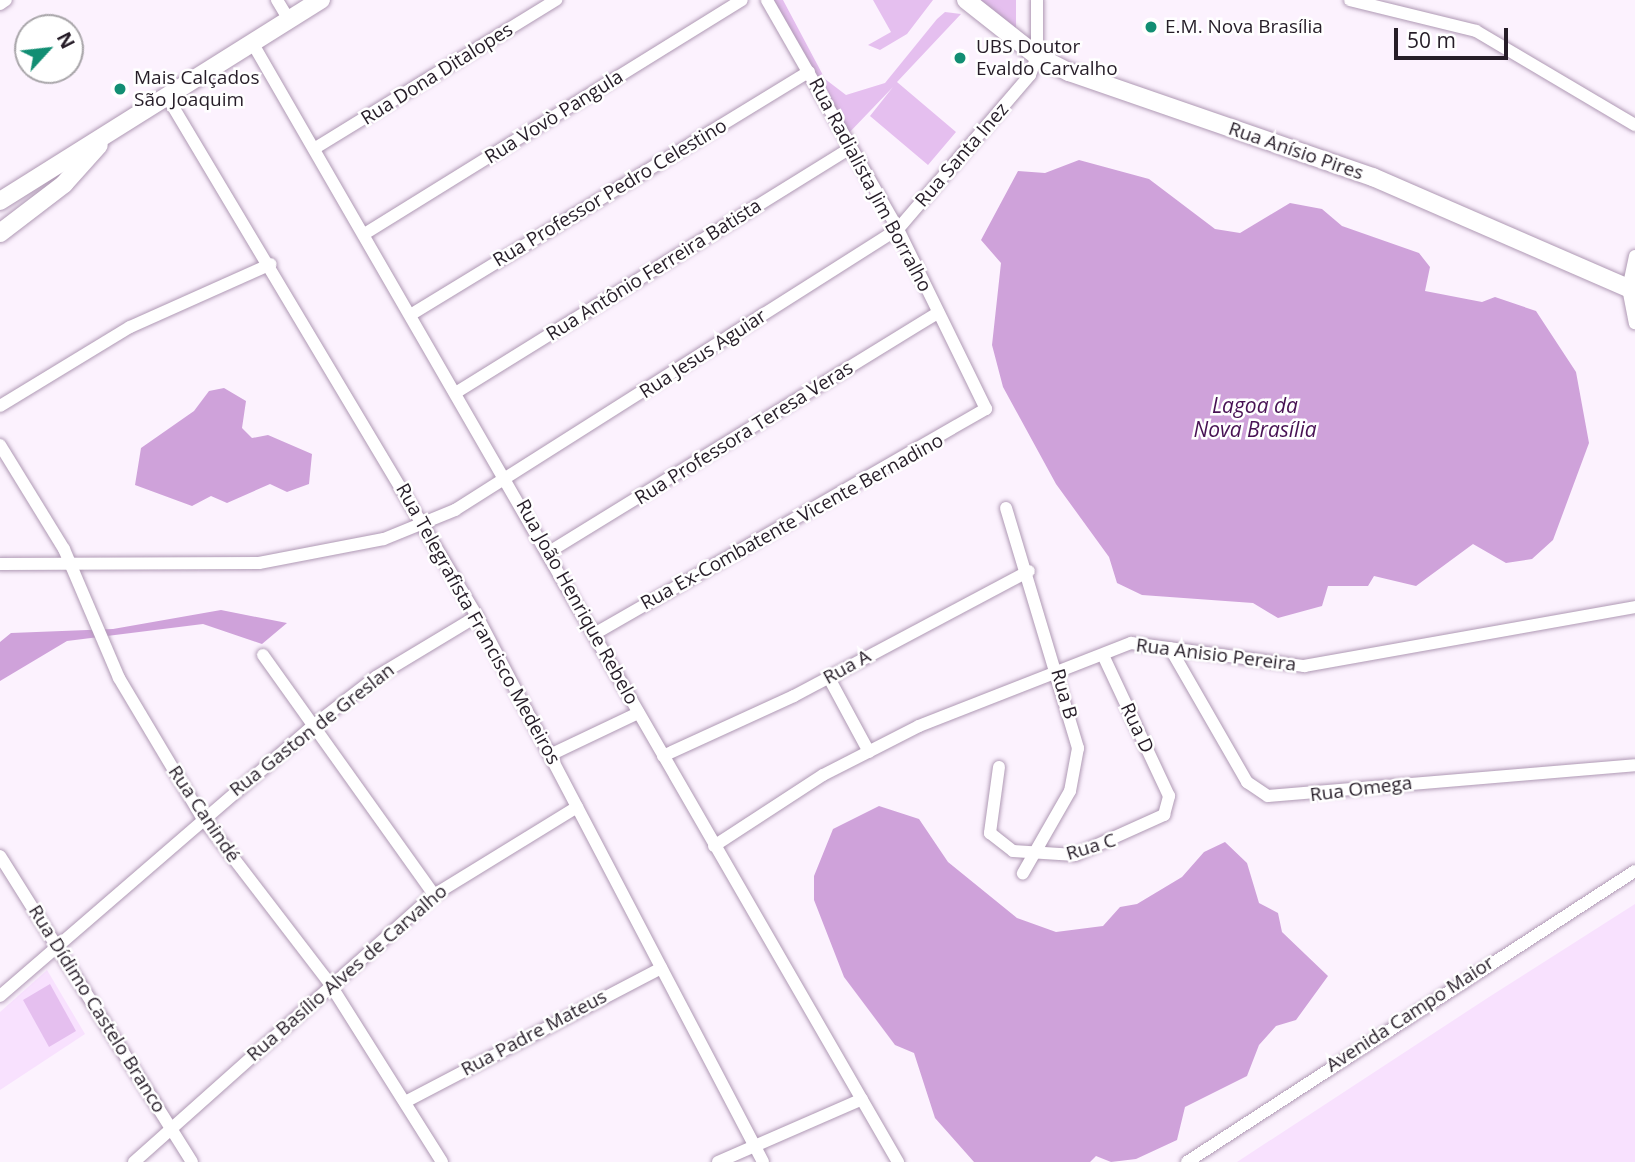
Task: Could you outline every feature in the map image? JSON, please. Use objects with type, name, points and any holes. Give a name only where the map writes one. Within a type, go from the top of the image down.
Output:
[{"type":"street","points":[[0,4],[6,0]]},
{"type":"street","points":[[277,0],[289,20]]},
{"type":"street","points":[[0,201],[49,165],[103,140],[169,100],[321,0]]},
{"type":"street","name":"Rua Dona Ditalopes","points":[[317,147],[556,0]]},
{"type":"street","name":"Rua Vovò Pangula","points":[[366,233],[742,0]]},
{"type":"street","name":"Rua Radialista Jim Borralho","points":[[767,0],[898,229],[986,409]]},
{"type":"street","name":"Rua Anísio Pires","points":[[966,0],[1037,56],[1138,99],[1373,177],[1632,289]]},
{"type":"street","name":"Rua Santa Inez","points":[[898,229],[1018,91],[1037,56],[1037,0]]},
{"type":"street","points":[[1350,0],[1387,3],[1476,31],[1635,125]]},
{"type":"street","name":"Rua João Henrique Rebelo","points":[[253,44],[317,147],[596,633],[714,846],[898,1162]]},
{"type":"street","name":"Rua Professor Pedro Celestino","points":[[412,314],[809,72]]},
{"type":"street","name":"Rua Telegrafista Francisco Medeiros","points":[[169,100],[271,264],[477,617],[763,1162]]},
{"type":"street","points":[[0,233],[64,184],[103,140]]},
{"type":"street","name":"Rua Antônio Ferreira Batista","points":[[457,392],[851,148]]},
{"type":"street","name":"Rua Jesus Aguiar","points":[[0,564],[73,568],[259,563],[346,549],[426,526],[508,479],[898,229]]},
{"type":"street","points":[[1635,256],[1632,289],[1635,323]]},
{"type":"street","points":[[0,406],[130,327],[271,264]]},
{"type":"street","name":"Rua Professora Teresa Veras","points":[[549,552],[938,313]]},
{"type":"street","name":"Rua Ex-Combatente Vicente Bernadino","points":[[596,633],[986,409]]},
{"type":"street","name":"Rua Canindé","points":[[0,445],[73,568],[105,651],[202,817],[330,984],[407,1101],[442,1162]]},
{"type":"street","name":"Rua B","points":[[1006,508],[1029,571],[1058,674],[1078,767],[1023,873]]},
{"type":"street","name":"Rua A","points":[[663,756],[829,678],[1029,571]]},
{"type":"street","name":"Rua Anisio Pereira","points":[[714,846],[823,775],[952,710],[1058,674],[1131,643],[1276,666],[1315,665],[1635,607]]},
{"type":"street","name":"Rua Gaston de Greslan","points":[[0,996],[202,817],[314,725],[376,677],[477,617]]},
{"type":"street","name":"Rua Omega","points":[[1170,648],[1247,782],[1268,796],[1635,765]]},
{"type":"street","name":"Rua D","points":[[1103,654],[1170,802]]},
{"type":"street","points":[[263,655],[434,895]]},
{"type":"street","points":[[829,678],[869,752]]},
{"type":"street","points":[[550,755],[638,713]]},
{"type":"street","points":[[999,767],[990,836],[1033,856]]},
{"type":"street","name":"Rua C","points":[[1033,856],[1101,846],[1158,821],[1170,802]]},
{"type":"street","name":"Rua Basílio Alves de Carvalho","points":[[134,1162],[330,984],[434,895],[577,807]]},
{"type":"street","name":"Rua Dídimo Castelo Branco","points":[[0,856],[192,1162]]},
{"type":"street","name":"Avenida Campo Maior","points":[[1187,1162],[1635,871]]},
{"type":"street","name":"Rua Padre Mateus","points":[[407,1101],[661,968]]},
{"type":"street","points":[[718,1162],[755,1149],[862,1099]]},
{"type":"shaded area","points":[[769,0],[783,0],[825,79],[846,95],[885,83],[937,19],[945,12],[961,14],[897,82],[956,132],[928,165],[870,116],[893,87],[846,136]]},
{"type":"shaded area","points":[[873,0],[933,0],[907,34],[880,50],[868,45],[891,32]]},
{"type":"shaded area","points":[[977,0],[1016,0],[1016,32]]},
{"type":"shaded area","points":[[1635,904],[1635,1162],[1237,1162],[1489,997]]},
{"type":"shaded area","points":[[47,970],[85,1034],[0,1090],[0,1012]]},
{"type":"shaded area","points":[[50,984],[76,1031],[49,1047],[23,1000]]},
{"type":"water","name":"Lagoa da Nova Brasília","points":[[1079,160],[1149,179],[1215,229],[1240,233],[1290,203],[1322,209],[1342,226],[1419,253],[1430,267],[1425,291],[1482,302],[1495,297],[1536,311],[1576,372],[1589,443],[1553,540],[1532,559],[1506,563],[1473,544],[1416,586],[1374,576],[1368,586],[1328,586],[1322,606],[1278,618],[1253,603],[1142,595],[1117,583],[1109,557],[1056,484],[1003,387],[992,345],[1001,263],[981,240],[1018,171],[1045,173]]},
{"type":"water","points":[[224,388],[246,401],[242,428],[252,438],[268,435],[312,454],[309,484],[287,492],[270,484],[227,503],[211,496],[192,506],[135,485],[141,448],[194,411],[209,391]]},
{"type":"water","points":[[221,610],[287,623],[262,644],[203,624],[67,641],[0,681],[0,642],[11,633],[113,629]]},
{"type":"water","points":[[879,806],[919,819],[948,862],[1017,918],[1056,932],[1103,926],[1120,907],[1137,904],[1182,877],[1204,852],[1225,842],[1247,863],[1259,903],[1278,913],[1282,932],[1328,976],[1296,1020],[1276,1026],[1259,1045],[1247,1076],[1185,1107],[1177,1140],[1136,1159],[1111,1162],[1096,1156],[1090,1162],[974,1162],[935,1118],[914,1053],[895,1045],[844,977],[814,900],[814,876],[833,829]]},
{"type":"place","name":"E.M. Nova Brasília","points":[[1151,27]]},
{"type":"place","name":"UBS Doutor Evaldo Carvalho","points":[[960,58]]},
{"type":"place","name":"Mais Calçados São Joaquim","points":[[120,89]]}]
